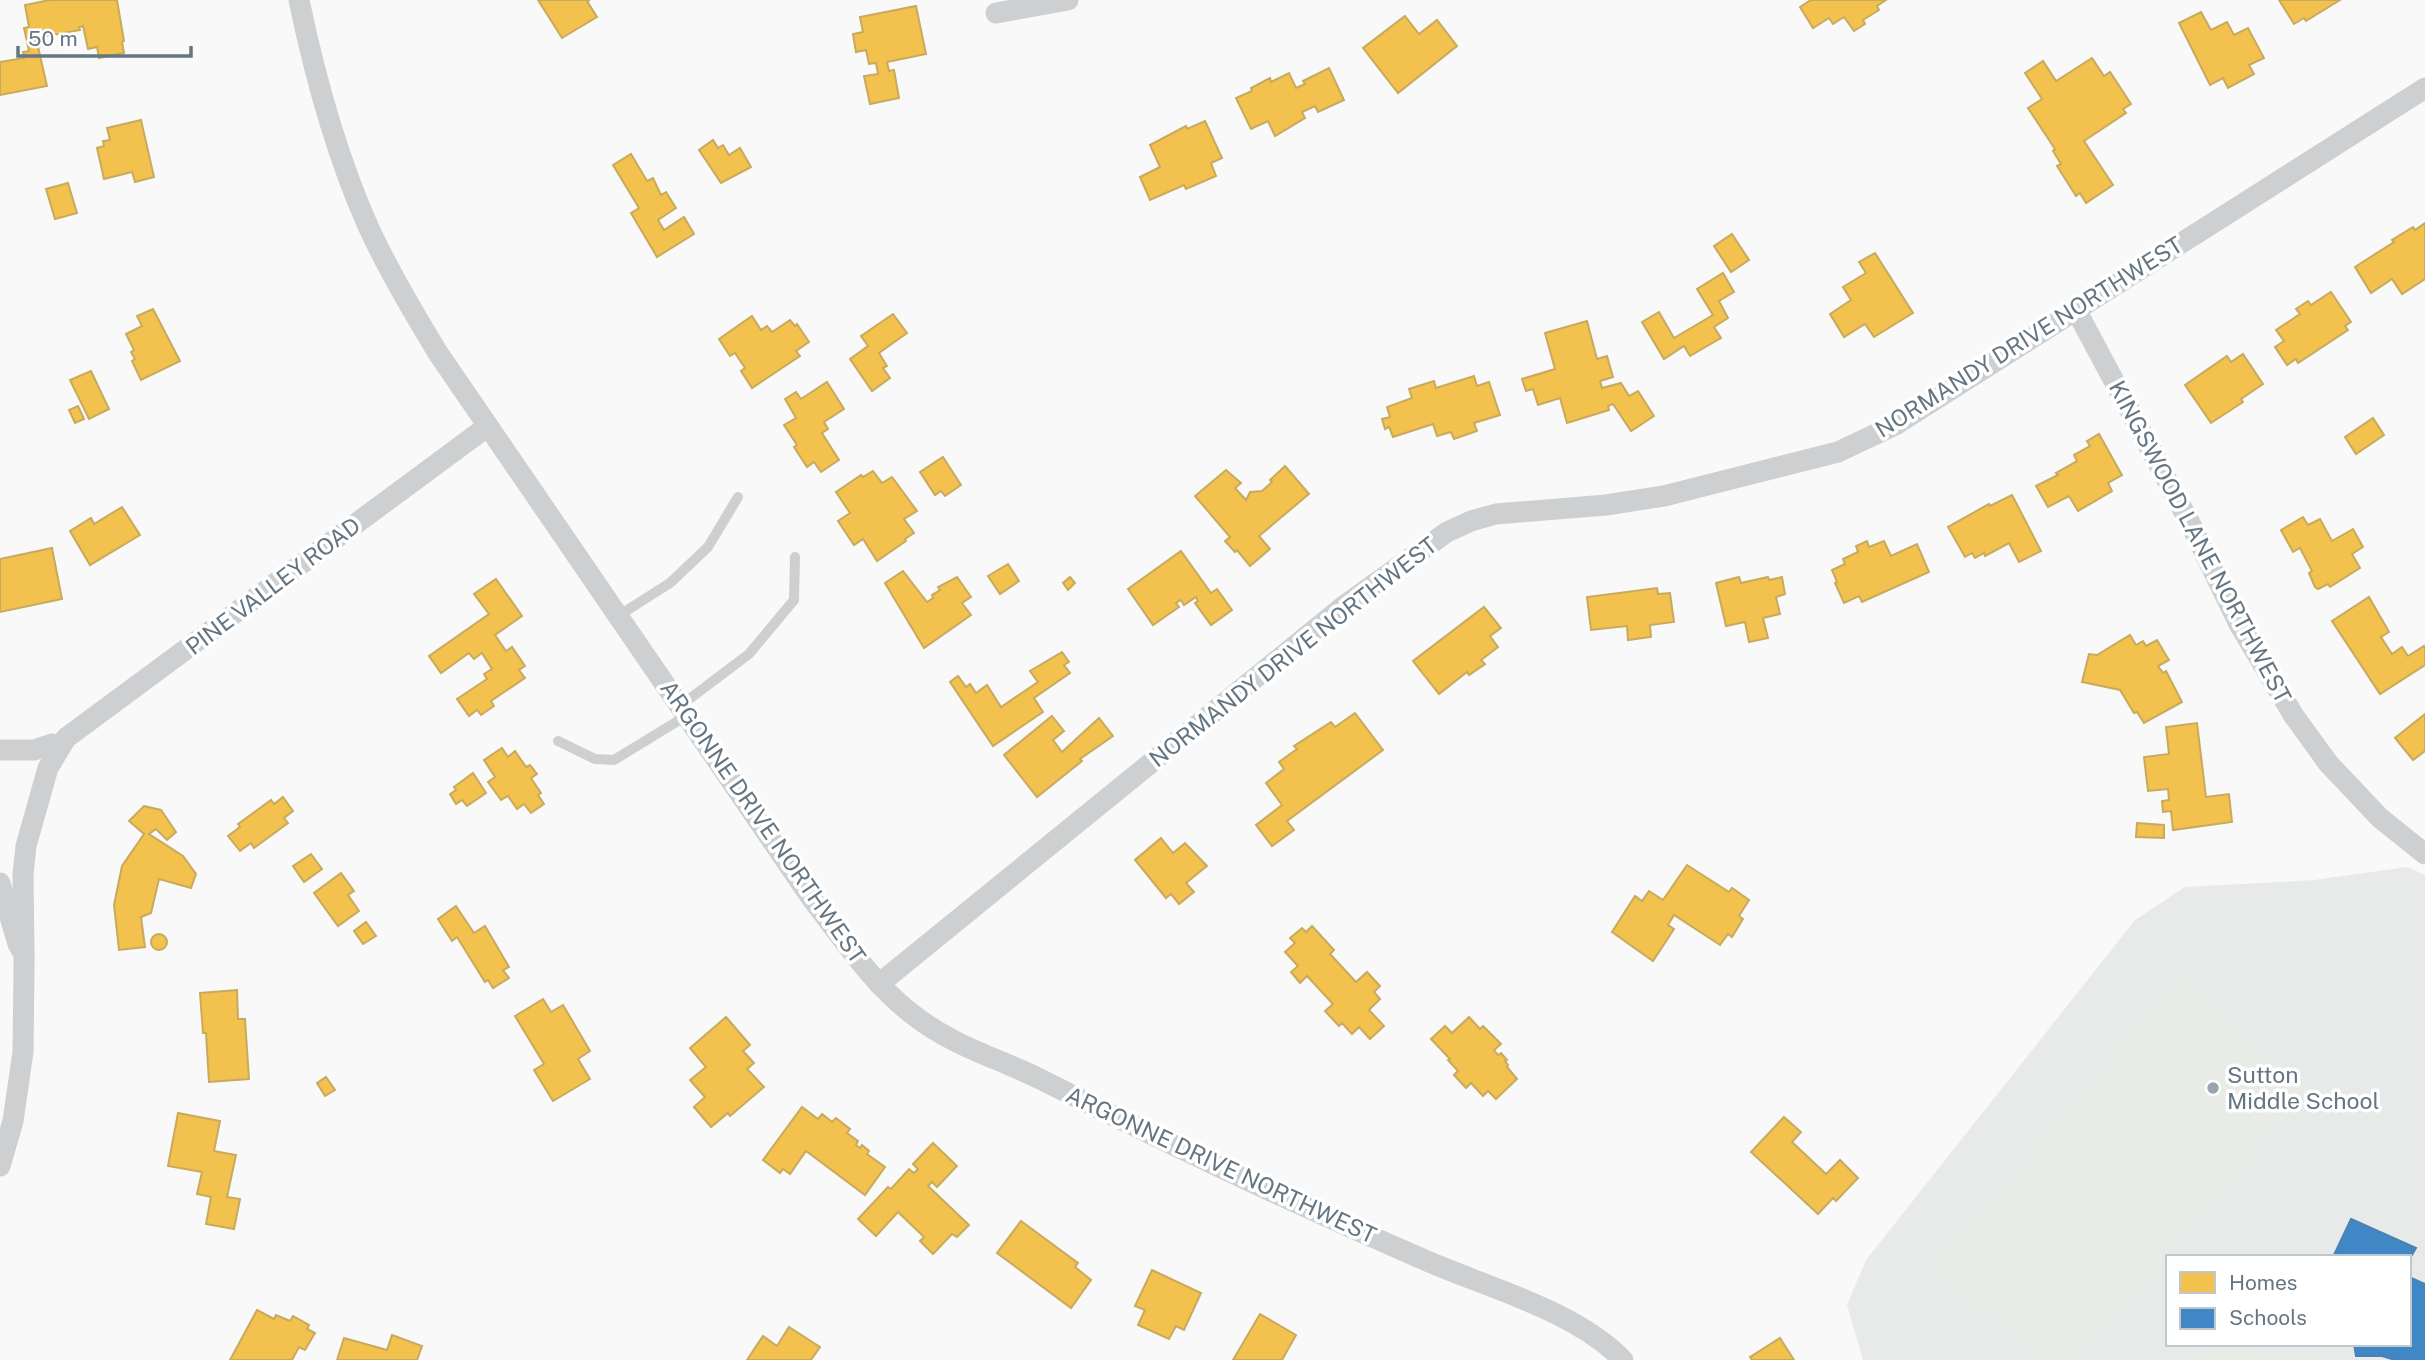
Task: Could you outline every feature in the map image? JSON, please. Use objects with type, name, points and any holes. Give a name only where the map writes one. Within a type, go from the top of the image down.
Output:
[{"type":"street","name":"ARGONNE DRIVE NORTHWEST","points":[[299,0],[312,61],[343,164],[368,226],[402,294],[438,353],[812,899],[879,984],[917,1018],[965,1047],[1041,1079],[1115,1118],[1252,1183],[1426,1261],[1575,1322],[1623,1360]]},
{"type":"street","points":[[996,13],[1068,0]]},
{"type":"street","name":"NORMANDY DRIVE NORTHWEST","points":[[879,984],[1346,605],[1447,532],[1496,514],[1606,505],[1664,496],[1838,452],[1897,424],[2425,88]]},
{"type":"street","name":"KINGSWOOD LANE NORTHWEST","points":[[2076,310],[2190,523],[2239,624],[2294,716],[2328,763],[2380,818],[2425,854]]},
{"type":"street","name":"PINE VALLEY ROAD","points":[[59,747],[66,738],[488,426]]},
{"type":"street","points":[[0,750],[34,750],[52,744],[59,747],[48,768],[26,846],[23,874],[23,1052],[13,1121],[0,1166]]},
{"type":"street","points":[[0,883],[18,944],[24,954]]},
{"type":"lane","points":[[618,616],[670,583],[708,547],[738,497]]},
{"type":"lane","points":[[558,741],[595,759],[614,760],[683,711],[749,654],[794,600],[795,557]]},
{"type":"shaded area","name":"Sutton Middle School","points":[[2407,867],[2425,875],[2425,1360],[1863,1360],[1847,1305],[1866,1260],[2135,920],[2185,887],[2314,880]]},
{"type":"shaded area","points":[[2180,978],[2309,1089],[2079,1360],[2040,1360],[1933,1268]]},
{"type":"shaded area","points":[[2202,1346],[2256,1346],[2275,1354],[2328,1360],[2191,1360]]},
{"type":"building: Homes","points":[[50,0],[117,0],[124,53],[99,58],[97,47],[88,49],[83,26],[79,27],[80,30],[36,38],[47,86],[0,95],[0,62],[24,58],[23,52],[29,51],[24,28],[29,27],[25,5]]},
{"type":"building: Homes","points":[[538,0],[590,0],[587,1],[597,17],[562,38]]},
{"type":"building: Homes","points":[[1811,0],[1886,0],[1877,6],[1879,10],[1863,20],[1865,24],[1854,31],[1844,17],[1833,24],[1829,18],[1813,28],[1800,7]]},
{"type":"building: Homes","points":[[2279,0],[2340,0],[2306,21],[2304,18],[2294,24]]},
{"type":"building: Homes","points":[[916,6],[926,54],[887,62],[889,71],[894,70],[899,98],[870,104],[864,76],[878,74],[876,63],[869,64],[866,50],[856,52],[853,34],[863,32],[860,17]]},
{"type":"building: Homes","points":[[2201,12],[2211,30],[2227,22],[2234,35],[2248,28],[2264,58],[2249,65],[2254,74],[2228,88],[2223,78],[2210,85],[2179,23]]},
{"type":"building: Homes","points":[[1405,16],[1419,34],[1437,20],[1457,46],[1398,93],[1363,48]]},
{"type":"building: Homes","points":[[2092,58],[2104,76],[2110,72],[2131,104],[2123,109],[2126,113],[2084,141],[2113,185],[2086,203],[2080,193],[2076,196],[2057,166],[2061,164],[2053,151],[2055,149],[2028,108],[2042,99],[2025,73],[2043,61],[2056,81]]},
{"type":"building: Homes","points":[[1329,68],[1344,100],[1318,112],[1315,106],[1302,112],[1305,118],[1275,136],[1268,121],[1251,129],[1236,98],[1270,78],[1271,82],[1289,73],[1296,88],[1305,84],[1303,81]]},
{"type":"building: Homes","points":[[141,120],[154,177],[135,182],[132,172],[104,179],[97,148],[104,146],[103,141],[110,140],[107,128]]},
{"type":"building: Homes","points":[[1205,121],[1222,158],[1211,163],[1216,176],[1186,189],[1184,185],[1150,200],[1140,177],[1160,167],[1150,145],[1186,126],[1187,129]]},
{"type":"building: Homes","points":[[713,140],[718,148],[723,145],[729,155],[740,148],[751,167],[721,183],[699,150]]},
{"type":"building: Homes","points":[[631,154],[647,181],[653,178],[661,195],[666,192],[676,208],[658,220],[664,230],[684,217],[694,234],[657,257],[631,213],[639,208],[613,165]]},
{"type":"building: Homes","points":[[68,183],[77,213],[55,219],[46,189]]},
{"type":"building: Homes","points":[[2425,223],[2425,279],[2402,294],[2392,279],[2371,293],[2355,267],[2394,242],[2392,240]]},
{"type":"building: Homes","points":[[1732,234],[1749,260],[1731,272],[1714,246]]},
{"type":"building: Homes","points":[[1875,253],[1913,313],[1874,337],[1865,324],[1844,337],[1830,314],[1851,300],[1843,287],[1866,273],[1859,262]]},
{"type":"building: Homes","points":[[1723,273],[1734,292],[1719,301],[1728,318],[1714,327],[1721,338],[1690,356],[1684,346],[1664,359],[1642,322],[1659,312],[1674,338],[1713,315],[1697,289]]},
{"type":"building: Homes","points":[[2331,292],[2351,322],[2345,326],[2348,330],[2298,363],[2296,359],[2287,365],[2275,347],[2284,341],[2276,330],[2300,314],[2296,309],[2308,301],[2311,305]]},
{"type":"building: Homes","points":[[153,309],[180,361],[141,380],[132,361],[135,359],[131,352],[134,350],[126,334],[142,326],[137,316]]},
{"type":"building: Homes","points":[[893,314],[907,333],[879,353],[887,366],[883,368],[890,378],[872,391],[850,359],[868,346],[861,336]]},
{"type":"building: Homes","points":[[752,316],[761,330],[767,326],[772,332],[790,320],[795,326],[797,324],[809,342],[796,351],[800,356],[752,388],[741,371],[745,368],[735,353],[730,356],[719,339]]},
{"type":"building: Homes","points":[[1587,321],[1597,359],[1607,356],[1613,377],[1600,381],[1602,388],[1621,383],[1629,396],[1638,391],[1654,416],[1631,431],[1613,404],[1608,406],[1609,410],[1567,423],[1560,398],[1538,405],[1533,389],[1526,391],[1522,379],[1555,369],[1545,333]]},
{"type":"building: Homes","points":[[2243,354],[2263,384],[2241,399],[2243,402],[2211,423],[2185,385],[2227,356],[2231,362]]},
{"type":"building: Homes","points":[[91,371],[109,409],[89,419],[70,380]]},
{"type":"building: Homes","points":[[1474,376],[1477,386],[1489,382],[1500,415],[1474,423],[1477,431],[1454,439],[1451,432],[1437,436],[1433,424],[1393,437],[1389,427],[1385,429],[1382,419],[1390,417],[1387,407],[1412,398],[1409,389],[1434,381],[1436,388]]},
{"type":"building: Homes","points":[[827,382],[844,409],[824,422],[828,429],[822,433],[839,460],[821,472],[814,462],[807,467],[794,447],[797,445],[784,425],[796,418],[785,399],[796,392],[801,399]]},
{"type":"building: Homes","points":[[78,406],[84,419],[75,423],[69,410]]},
{"type":"building: Homes","points":[[2373,418],[2384,435],[2356,454],[2345,437]]},
{"type":"building: Homes","points":[[2099,434],[2122,475],[2108,483],[2112,491],[2078,511],[2069,496],[2048,507],[2036,486],[2077,461],[2074,455],[2090,446],[2087,441]]},
{"type":"building: Homes","points":[[943,457],[961,485],[945,496],[941,491],[935,495],[920,472]]},
{"type":"building: Homes","points":[[1285,466],[1309,494],[1259,536],[1270,549],[1250,566],[1237,550],[1235,552],[1225,541],[1230,537],[1195,496],[1226,470],[1241,483],[1235,488],[1246,500],[1250,492],[1262,491]]},
{"type":"building: Homes","points":[[873,471],[882,483],[892,477],[917,511],[904,519],[914,533],[877,561],[863,539],[854,545],[838,521],[850,513],[836,492],[861,475],[863,477]]},
{"type":"building: Homes","points":[[2012,495],[2041,551],[2019,562],[2009,543],[1985,556],[1984,553],[1975,558],[1972,553],[1965,557],[1948,527],[1989,504],[1990,506]]},
{"type":"building: Homes","points":[[122,507],[140,535],[90,565],[70,531],[91,518],[94,524]]},
{"type":"building: Homes","points":[[2303,517],[2308,525],[2320,519],[2332,541],[2353,529],[2363,547],[2352,554],[2360,568],[2330,587],[2328,584],[2318,589],[2315,587],[2309,573],[2312,571],[2300,548],[2293,552],[2281,530]]},
{"type":"building: Homes","points":[[1867,541],[1869,547],[1884,541],[1891,556],[1917,544],[1929,572],[1862,602],[1859,596],[1844,603],[1832,570],[1845,564],[1843,559],[1858,552],[1856,546]]},
{"type":"building: Homes","points":[[52,548],[62,599],[0,612],[0,559]]},
{"type":"building: Homes","points":[[1181,551],[1211,593],[1217,589],[1232,610],[1211,625],[1195,603],[1198,601],[1196,597],[1184,605],[1181,600],[1176,603],[1179,607],[1153,625],[1128,589]]},
{"type":"building: Homes","points":[[1008,564],[1019,581],[1000,594],[988,576]]},
{"type":"building: Homes","points":[[903,571],[927,602],[940,590],[938,587],[957,577],[971,597],[962,603],[971,615],[924,648],[885,583]]},
{"type":"building: Homes","points":[[1070,577],[1075,583],[1068,590],[1063,583]]},
{"type":"building: Homes","points":[[1739,577],[1741,583],[1782,577],[1785,594],[1776,597],[1780,614],[1763,618],[1768,638],[1749,642],[1745,622],[1726,626],[1716,583]]},
{"type":"building: Homes","points":[[496,579],[522,616],[495,635],[506,651],[512,647],[525,666],[519,670],[525,678],[491,701],[494,706],[481,715],[477,710],[469,716],[457,699],[487,679],[484,674],[492,669],[482,653],[474,659],[469,653],[441,673],[429,656],[489,614],[474,594]]},
{"type":"building: Homes","points":[[1657,588],[1658,594],[1670,593],[1674,622],[1650,625],[1651,637],[1628,640],[1627,626],[1591,630],[1587,597]]},
{"type":"building: Homes","points":[[2369,597],[2389,632],[2381,637],[2392,654],[2402,647],[2408,656],[2424,646],[2425,648],[2425,665],[2380,694],[2332,621]]},
{"type":"building: Homes","points":[[1484,607],[1501,628],[1490,636],[1498,647],[1481,660],[1485,664],[1469,675],[1467,672],[1439,694],[1413,661]]},
{"type":"building: Homes","points":[[2130,635],[2136,645],[2143,641],[2146,646],[2157,640],[2169,660],[2158,666],[2163,673],[2166,671],[2182,702],[2144,723],[2137,712],[2134,713],[2120,690],[2082,682],[2089,654],[2097,655]]},
{"type":"building: Homes","points":[[1062,652],[1069,662],[1064,665],[1070,673],[1034,698],[1043,712],[993,746],[950,682],[958,676],[966,687],[970,684],[976,693],[987,685],[1001,707],[1038,682],[1030,671]]},
{"type":"building: Homes","points":[[1355,713],[1383,750],[1287,821],[1294,830],[1272,846],[1256,825],[1282,805],[1266,783],[1284,769],[1279,762],[1297,749],[1294,746],[1331,722],[1335,727]]},
{"type":"building: Homes","points":[[2425,714],[2425,751],[2413,760],[2395,738]]},
{"type":"building: Homes","points":[[1052,716],[1064,731],[1053,740],[1062,752],[1099,718],[1113,736],[1080,759],[1082,761],[1037,797],[1004,755]]},
{"type":"building: Homes","points":[[2197,723],[2206,797],[2229,794],[2232,822],[2173,830],[2171,811],[2163,812],[2162,801],[2169,800],[2168,789],[2148,791],[2144,757],[2169,754],[2166,727]]},
{"type":"building: Homes","points":[[502,748],[508,757],[515,751],[526,767],[530,765],[537,774],[531,778],[541,793],[538,795],[544,804],[531,813],[524,804],[517,809],[508,796],[501,800],[488,782],[495,777],[484,760]]},
{"type":"building: Homes","points":[[473,773],[486,793],[467,806],[462,800],[456,804],[450,794],[456,790],[454,787]]},
{"type":"building: Homes","points":[[283,797],[293,811],[284,818],[288,823],[254,848],[251,843],[240,851],[228,836],[240,827],[238,824],[271,800],[274,804]]},
{"type":"building: Homes","points":[[144,806],[161,810],[176,832],[167,840],[156,829],[149,834],[183,856],[196,874],[191,888],[159,879],[151,913],[141,917],[145,947],[119,950],[114,905],[122,866],[144,834],[129,821]]},
{"type":"building: Homes","points":[[2137,823],[2164,825],[2164,838],[2136,837]]},
{"type":"building: Homes","points":[[1161,838],[1173,853],[1185,843],[1207,866],[1186,883],[1194,892],[1179,904],[1171,894],[1166,898],[1135,860]]},
{"type":"building: Homes","points":[[311,854],[322,869],[304,882],[293,866]]},
{"type":"building: Homes","points":[[1687,865],[1729,892],[1732,888],[1749,900],[1739,916],[1743,919],[1732,937],[1728,934],[1720,945],[1674,915],[1668,925],[1674,929],[1653,961],[1612,932],[1635,896],[1642,901],[1649,891],[1663,900]]},
{"type":"building: Homes","points":[[341,873],[354,891],[348,895],[359,911],[338,926],[314,893]]},
{"type":"building: Homes","points":[[456,906],[474,933],[485,926],[509,967],[503,970],[509,978],[493,988],[488,980],[485,982],[457,937],[452,941],[438,919]]},
{"type":"building: Homes","points":[[366,922],[376,936],[363,944],[354,931]]},
{"type":"building: Homes","points":[[1312,926],[1334,950],[1330,954],[1356,982],[1367,972],[1380,986],[1374,992],[1380,999],[1369,1010],[1384,1026],[1370,1039],[1359,1027],[1352,1034],[1342,1023],[1339,1026],[1325,1011],[1333,1004],[1307,976],[1300,983],[1291,972],[1298,966],[1285,952],[1295,943],[1290,938],[1302,928],[1306,932]]},
{"type":"building: Homes","points":[[159,934],[165,936],[165,948],[159,950],[153,948],[151,942],[153,936]]},
{"type":"building: Homes","points":[[237,990],[238,1019],[245,1019],[249,1079],[209,1082],[200,993]]},
{"type":"building: Homes","points":[[543,999],[551,1012],[563,1005],[590,1051],[578,1059],[590,1079],[553,1101],[534,1070],[544,1064],[515,1016]]},
{"type":"building: Homes","points":[[726,1017],[750,1045],[743,1051],[754,1063],[747,1069],[764,1087],[730,1116],[728,1113],[711,1127],[694,1107],[705,1097],[690,1080],[706,1067],[690,1048]]},
{"type":"building: Homes","points":[[1469,1017],[1480,1029],[1483,1026],[1501,1044],[1494,1050],[1507,1060],[1507,1067],[1517,1079],[1496,1099],[1488,1091],[1483,1096],[1471,1083],[1466,1088],[1454,1075],[1458,1071],[1448,1060],[1450,1059],[1431,1039],[1445,1026],[1452,1033]]},
{"type":"building: Homes","points":[[326,1077],[335,1090],[325,1096],[317,1083]]},
{"type":"building: Homes","points":[[802,1107],[818,1119],[822,1114],[832,1122],[836,1118],[850,1129],[847,1133],[858,1141],[856,1145],[860,1148],[862,1145],[869,1151],[867,1154],[885,1167],[865,1195],[806,1151],[790,1174],[783,1169],[780,1173],[763,1160]]},
{"type":"building: Homes","points":[[178,1113],[220,1121],[214,1151],[236,1155],[227,1197],[240,1199],[234,1229],[206,1224],[211,1197],[197,1194],[202,1172],[168,1166]]},
{"type":"building: Homes","points":[[1784,1117],[1801,1132],[1792,1142],[1826,1174],[1840,1160],[1858,1178],[1836,1201],[1833,1198],[1818,1214],[1751,1152]]},
{"type":"building: Homes","points":[[933,1143],[957,1166],[937,1187],[932,1182],[928,1186],[969,1225],[957,1237],[952,1234],[933,1254],[920,1241],[924,1237],[898,1212],[876,1236],[858,1219],[909,1169],[914,1173],[918,1169],[913,1164]]},
{"type":"building: Homes","points":[[1021,1221],[1078,1263],[1075,1267],[1091,1280],[1071,1308],[997,1253]]},
{"type":"building: Homes","points":[[1152,1270],[1201,1293],[1184,1330],[1176,1326],[1169,1339],[1138,1325],[1145,1310],[1135,1306]]},
{"type":"building: Homes","points":[[257,1310],[274,1319],[276,1315],[290,1321],[293,1316],[309,1325],[307,1329],[315,1333],[305,1350],[299,1347],[292,1360],[230,1360]]},
{"type":"building: Homes","points":[[1260,1314],[1296,1335],[1282,1360],[1233,1360]]},
{"type":"building: Homes","points":[[789,1327],[820,1347],[811,1360],[747,1360],[763,1336],[777,1346]]},
{"type":"building: Homes","points":[[392,1335],[422,1346],[417,1360],[337,1360],[344,1338],[387,1350]]},
{"type":"building: Homes","points":[[1780,1338],[1794,1360],[1752,1360],[1750,1357]]},
{"type":"building: Schools","points":[[2351,1219],[2416,1248],[2411,1257],[2334,1255]]},
{"type":"building: Schools","points":[[2411,1278],[2425,1284],[2425,1360],[2356,1356],[2354,1346],[2411,1346]]},
{"type":"place","name":"Sutton Middle School","points":[[2213,1088]]}]
